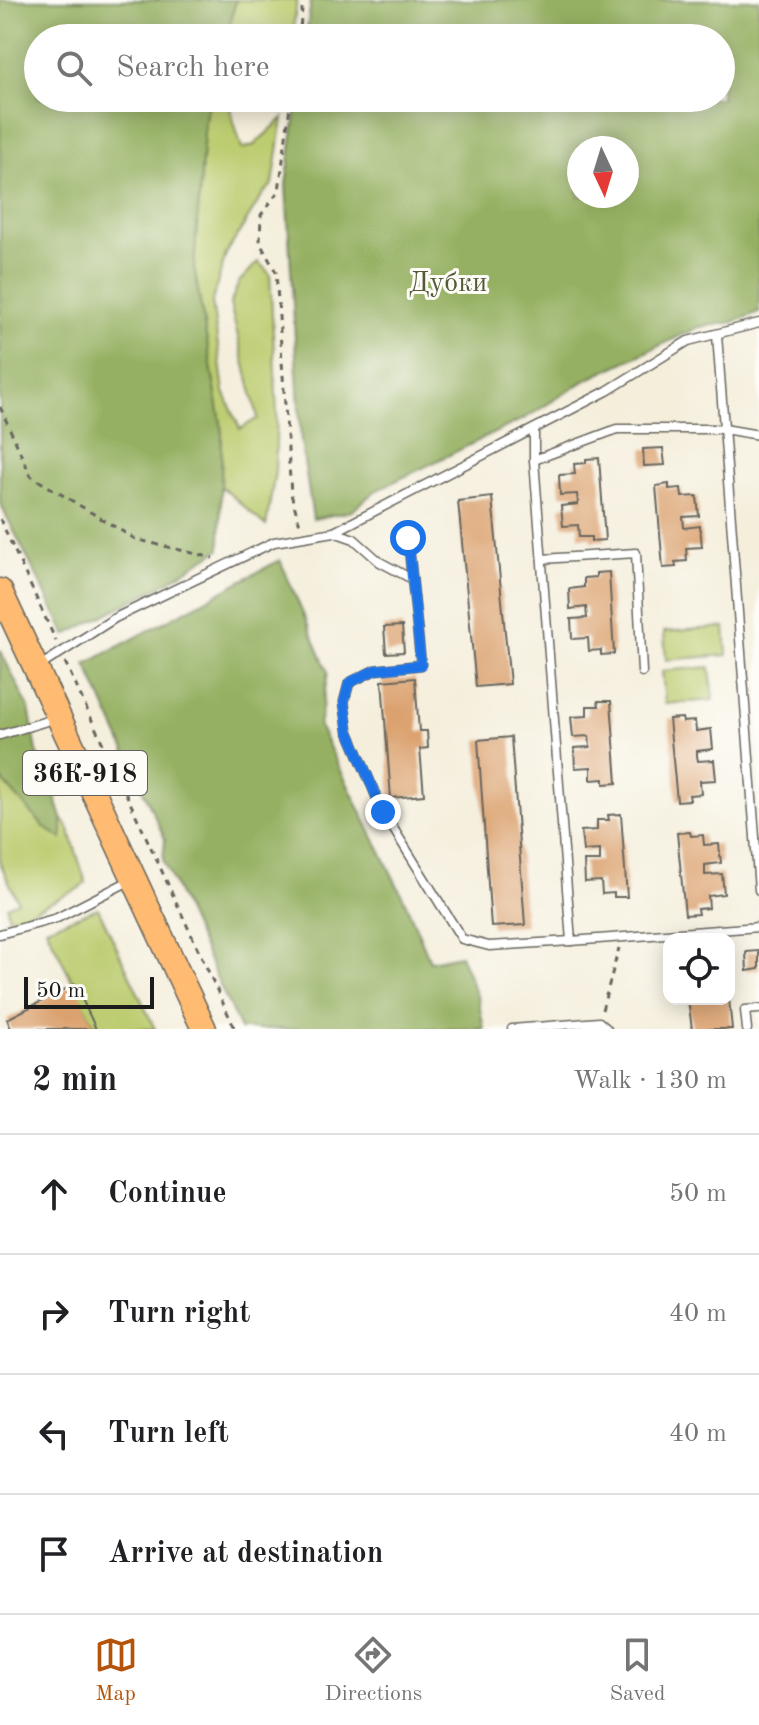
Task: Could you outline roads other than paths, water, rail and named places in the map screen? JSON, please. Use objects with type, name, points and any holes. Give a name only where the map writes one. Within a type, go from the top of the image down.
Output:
[{"type":"main road","name":"36К-918","points":[[0,591],[204,1029]]},
{"type":"lane","points":[[36,669],[115,618],[274,542],[334,532],[607,391],[688,341],[759,323]]},
{"type":"lane","points":[[717,335],[759,890]]},
{"type":"lane","points":[[534,429],[571,941]]},
{"type":"lane","points":[[534,460],[617,429],[724,429],[759,435]]},
{"type":"lane","points":[[334,532],[354,539],[380,562],[412,579]]},
{"type":"lane","points":[[408,538],[421,665],[375,670],[349,683],[344,702],[348,730],[383,812],[462,939],[489,946],[759,927]]},
{"type":"lane","points":[[542,559],[636,553],[642,672]]},
{"type":"lane","points":[[0,735],[59,718]]},
{"type":"lane","points":[[0,934],[57,918],[133,878]]},
{"type":"lane","points":[[747,1029],[745,1010],[759,1009]]},
{"type":"lane","points":[[512,1029],[599,1022],[607,1029]]},
{"type":"park label","name":"Дубки","points":[[448,281]]}]
